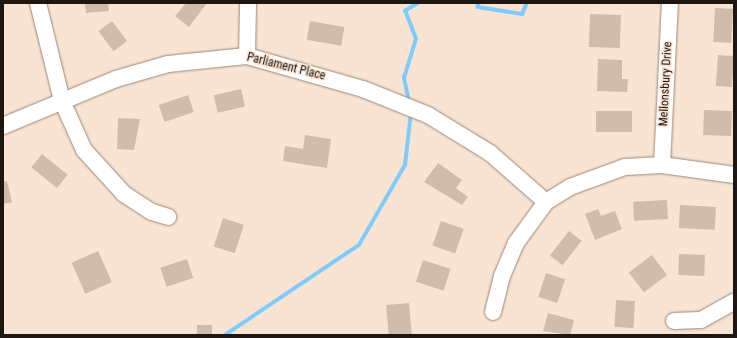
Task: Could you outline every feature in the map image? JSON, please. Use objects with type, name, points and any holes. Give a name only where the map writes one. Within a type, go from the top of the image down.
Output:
[{"type":"street","points":[[38,3],[62,101],[84,150],[105,176],[138,204],[168,217]]},
{"type":"street","points":[[247,56],[248,3]]},
{"type":"street","name":"Mellonsbury Drive","points":[[662,165],[670,3]]},
{"type":"street","name":"Parliament Place","points":[[3,126],[62,101],[168,64],[247,56],[363,89],[428,115],[490,153],[546,202]]},
{"type":"street","points":[[493,312],[509,258],[546,202],[576,183],[610,170],[662,165],[734,175]]},
{"type":"street","points":[[674,321],[701,320],[734,302]]},
{"type":"building","points":[[85,3],[108,3],[109,11],[86,13]]},
{"type":"building","points":[[186,3],[207,3],[189,27],[175,16]]},
{"type":"building","points":[[715,8],[733,9],[731,43],[713,42]]},
{"type":"building","points":[[590,14],[621,15],[620,48],[589,47]]},
{"type":"building","points":[[112,21],[127,41],[113,51],[98,31]]},
{"type":"building","points":[[310,21],[344,27],[341,46],[307,40]]},
{"type":"building","points":[[718,55],[734,56],[732,87],[716,86]]},
{"type":"building","points":[[598,59],[622,60],[622,79],[628,79],[627,92],[597,91]]},
{"type":"building","points":[[241,89],[245,107],[218,113],[214,95]]},
{"type":"building","points":[[188,95],[194,112],[165,122],[159,105]]},
{"type":"building","points":[[704,110],[732,111],[731,136],[703,135]]},
{"type":"building","points":[[596,111],[632,111],[632,132],[596,132]]},
{"type":"building","points":[[118,118],[140,119],[134,150],[117,149]]},
{"type":"building","points":[[305,135],[331,139],[327,168],[283,161],[285,146],[303,149]]},
{"type":"building","points":[[42,154],[68,175],[57,188],[31,167]]},
{"type":"building","points":[[438,163],[462,180],[456,188],[468,197],[462,205],[424,182]]},
{"type":"building","points":[[7,181],[12,202],[3,204],[3,182]]},
{"type":"building","points":[[667,200],[668,219],[634,221],[633,202]]},
{"type":"building","points":[[680,205],[716,207],[715,230],[679,228]]},
{"type":"building","points":[[598,209],[601,216],[615,211],[622,229],[595,240],[585,214]]},
{"type":"building","points":[[223,218],[244,225],[235,253],[214,247]]},
{"type":"building","points":[[441,221],[464,229],[455,253],[433,246]]},
{"type":"building","points":[[569,231],[582,241],[563,265],[550,255]]},
{"type":"building","points":[[98,251],[112,282],[85,294],[72,263]]},
{"type":"building","points":[[679,254],[705,255],[704,276],[678,275]]},
{"type":"building","points":[[652,255],[667,275],[644,292],[629,272]]},
{"type":"building","points":[[187,259],[193,278],[167,287],[160,268]]},
{"type":"building","points":[[423,260],[451,269],[443,291],[416,282]]},
{"type":"building","points":[[546,273],[565,279],[557,303],[538,297]]},
{"type":"building","points":[[616,300],[635,301],[634,328],[615,327]]},
{"type":"building","points":[[409,303],[412,335],[389,335],[386,305]]},
{"type":"building","points":[[548,313],[574,320],[570,335],[543,331]]},
{"type":"building","points":[[197,325],[212,325],[212,335],[197,335]]},
{"type":"waterway","points":[[409,102],[404,78],[416,39],[405,11],[418,3]]},
{"type":"waterway","points":[[479,3],[478,7],[522,14],[527,3]]},
{"type":"waterway","points":[[225,335],[359,245],[405,165],[411,112]]}]
